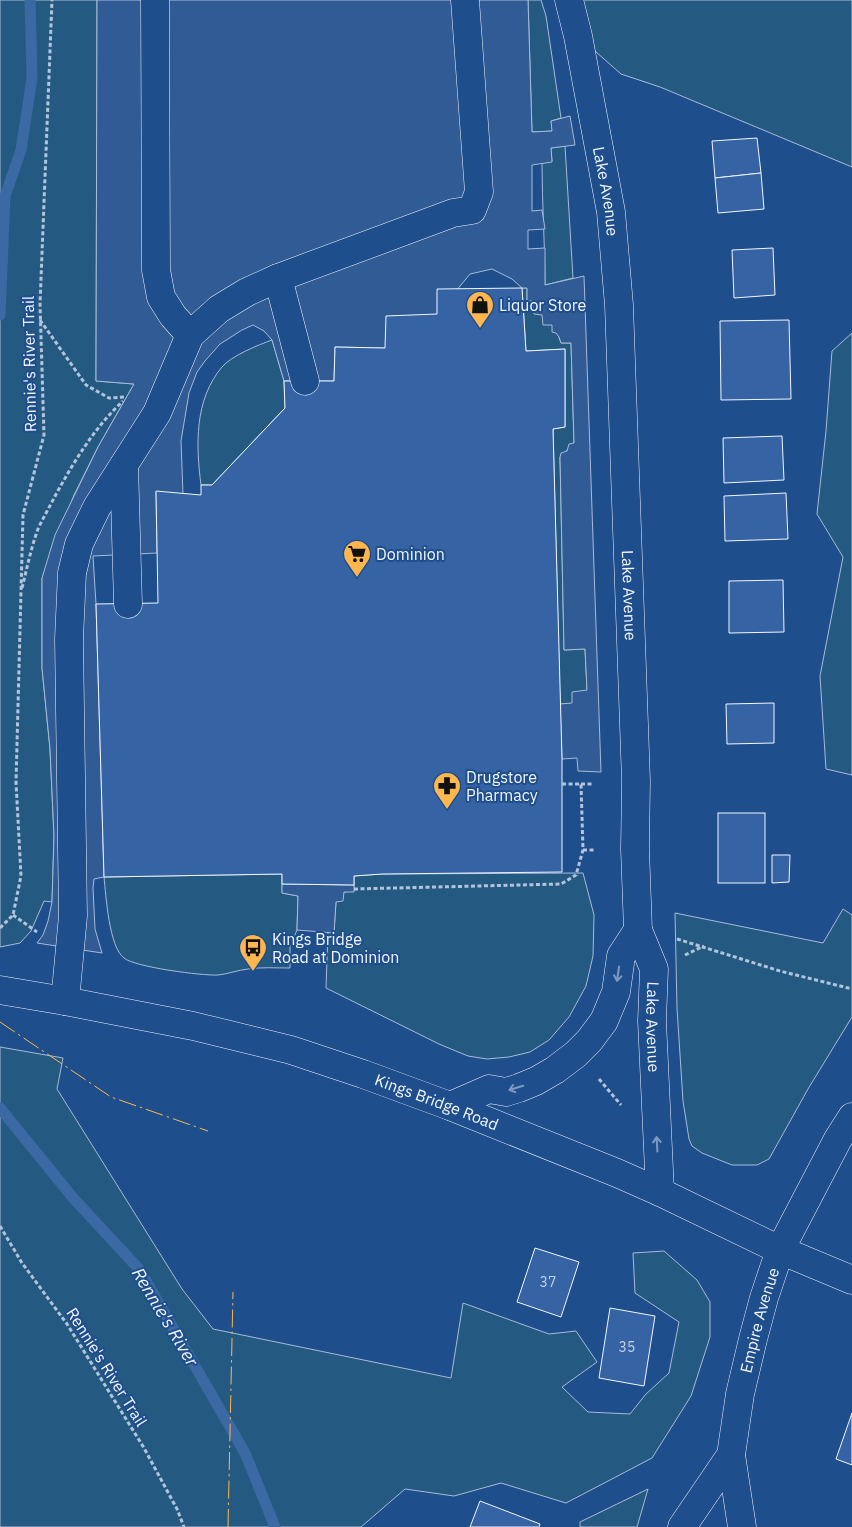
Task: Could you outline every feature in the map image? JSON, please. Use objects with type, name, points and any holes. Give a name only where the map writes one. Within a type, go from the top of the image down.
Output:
[{"type":"street","points":[[155,0],[156,270],[161,297],[173,316],[190,335]]},
{"type":"street","points":[[65,1001],[73,916],[69,639],[72,573],[79,544],[97,506],[157,413],[190,335],[219,309],[247,292],[278,278],[452,213],[472,210],[479,192],[465,0]]},
{"type":"street","name":"Lake Avenue","points":[[569,0],[578,36],[611,212],[619,305],[636,781],[635,849],[638,930],[654,969],[652,1021],[660,1192]]},
{"type":"street","points":[[278,278],[305,381]]},
{"type":"street","points":[[124,465],[128,604]]},
{"type":"street","points":[[450,1106],[489,1089],[506,1092],[536,1081],[555,1070],[576,1054],[604,1020],[616,992],[621,956],[638,930]]},
{"type":"street","name":"Kings Bridge Road","points":[[0,990],[193,1026],[291,1050],[450,1106],[660,1192],[780,1250],[852,1280]]},
{"type":"street","name":"Empire Avenue","points":[[682,1527],[731,1455],[740,1394],[753,1338],[780,1250],[838,1139],[852,1117]]},
{"type":"street","points":[[731,1455],[742,1527]]},
{"type":"path","name":"Rennie's River Trail","points":[[13,915],[21,876],[16,782],[23,515],[44,435],[40,319],[52,0]]},
{"type":"path","points":[[20,596],[39,527],[85,445],[110,413],[127,397],[109,398],[86,385],[40,319]]},
{"type":"path","points":[[562,784],[594,784]]},
{"type":"path","points":[[354,889],[561,884],[576,875],[583,850],[581,784]]},
{"type":"path","points":[[583,850],[595,850]]},
{"type":"path","points":[[0,928],[13,915],[38,932]]},
{"type":"path","points":[[676,938],[780,971],[852,988]]},
{"type":"path","points":[[598,1079],[624,1108]]},
{"type":"path","name":"Rennie's River Trail","points":[[0,1226],[22,1263],[67,1324],[144,1448],[177,1508],[184,1527]]},
{"type":"shaded area","points":[[0,0],[97,0],[96,381],[134,384],[98,447],[74,495],[42,578],[42,668],[50,749],[54,836],[52,902],[44,901],[31,931],[20,943],[0,947]]},
{"type":"shaded area","points":[[97,0],[528,0],[532,132],[552,131],[551,121],[570,116],[575,145],[551,148],[552,162],[532,165],[532,211],[542,210],[545,229],[528,230],[528,249],[545,248],[545,285],[584,276],[601,772],[578,771],[577,758],[562,759],[560,704],[572,703],[572,692],[587,690],[585,649],[564,650],[560,457],[561,453],[567,451],[569,444],[574,443],[571,343],[561,343],[556,333],[552,332],[552,325],[543,325],[542,315],[534,314],[532,301],[527,301],[527,288],[522,288],[512,279],[492,269],[470,274],[437,314],[385,348],[335,347],[334,381],[284,381],[272,340],[264,331],[253,325],[220,344],[197,372],[189,393],[181,441],[183,494],[156,492],[157,553],[93,556],[104,877],[94,879],[93,888],[95,929],[102,953],[37,943],[43,935],[52,902],[54,836],[50,749],[42,668],[42,578],[55,535],[98,447],[134,384],[96,381]]},
{"type":"shaded area","points":[[528,0],[541,0],[546,16],[561,118],[551,121],[553,131],[532,132]]},
{"type":"shaded area","points":[[569,0],[852,0],[852,167],[660,87],[621,74],[578,36]]},
{"type":"shaded area","points":[[565,146],[573,278],[545,285],[542,163],[552,161],[551,148]]},
{"type":"shaded area","points":[[522,288],[527,288],[527,300],[532,300],[549,321],[561,343],[571,343],[574,443],[560,457],[564,650],[585,649],[587,690],[572,704],[560,704],[553,429],[565,427],[565,349],[526,351]]},
{"type":"shaded area","points":[[852,333],[852,775],[826,769],[820,676],[843,557],[817,514],[832,351]]},
{"type":"shaded area","points":[[272,340],[284,381],[285,408],[212,485],[201,485],[198,439],[199,424],[206,394],[213,380],[226,363],[252,348]]},
{"type":"shaded area","points":[[583,873],[594,915],[593,956],[586,986],[569,1017],[549,1040],[530,1052],[509,1057],[487,1059],[468,1056],[439,1044],[326,988],[328,932],[334,932],[336,902],[344,892],[354,891],[354,876],[382,874]]},
{"type":"shaded area","points":[[282,874],[282,893],[298,896],[297,930],[290,947],[290,968],[253,968],[210,975],[141,965],[124,958],[119,952],[109,921],[104,877]]},
{"type":"shaded area","points":[[282,884],[354,885],[354,892],[344,892],[343,901],[336,902],[334,933],[297,930],[298,896],[282,893]]},
{"type":"shaded area","points":[[843,909],[852,915],[852,1017],[808,1089],[769,1159],[757,1165],[732,1165],[702,1153],[692,1146],[689,1139],[683,1101],[677,1008],[675,913],[823,943]]},
{"type":"shaded area","points":[[0,1047],[63,1058],[57,1089],[182,1289],[213,1329],[451,1378],[463,1303],[549,1334],[576,1331],[597,1362],[562,1387],[588,1412],[630,1414],[646,1394],[669,1373],[679,1322],[635,1293],[633,1253],[664,1251],[697,1280],[710,1302],[710,1337],[691,1396],[652,1458],[566,1503],[501,1483],[454,1496],[405,1489],[361,1527],[0,1527]]},
{"type":"shaded area","points":[[648,1489],[637,1527],[580,1527],[580,1522]]},
{"type":"building","points":[[757,138],[761,173],[715,178],[712,141]]},
{"type":"building","points":[[761,173],[764,209],[718,213],[715,178]]},
{"type":"building","points":[[773,248],[775,295],[734,298],[732,250]]},
{"type":"building","name":"Dominion","points":[[522,288],[526,351],[565,349],[565,427],[553,429],[562,759],[562,872],[382,874],[354,876],[354,885],[282,884],[282,874],[104,877],[96,604],[158,603],[156,491],[201,495],[201,485],[212,485],[285,408],[284,381],[334,381],[335,347],[385,348],[386,316],[437,314],[437,289]]},
{"type":"building","points":[[789,320],[791,399],[721,400],[720,321]]},
{"type":"building","points":[[782,436],[784,480],[724,483],[723,438]]},
{"type":"building","points":[[786,493],[788,539],[725,541],[724,496]]},
{"type":"building","points":[[783,580],[784,632],[729,633],[729,581]]},
{"type":"building","points":[[774,703],[774,743],[727,744],[726,704]]},
{"type":"building","points":[[718,813],[765,813],[765,883],[718,883]]},
{"type":"building","points":[[772,855],[790,855],[789,882],[772,883]]},
{"type":"building","points":[[535,1248],[579,1262],[561,1317],[517,1302]]},
{"type":"building","points":[[610,1308],[655,1316],[644,1386],[599,1378]]},
{"type":"building","points":[[852,1413],[852,1465],[836,1459]]},
{"type":"building","points":[[480,1501],[540,1524],[539,1527],[470,1527]]},
{"type":"waterway","name":"Rennie's River","points":[[0,315],[5,196],[21,150],[32,78],[30,0]]},
{"type":"waterway","name":"Rennie's River","points":[[0,1108],[74,1199],[139,1269],[245,1453],[275,1527]]},
{"type":"power","points":[[0,1022],[111,1097],[208,1131]]},
{"type":"power","points":[[228,1527],[233,1292]]},
{"type":"place","name":"Liquor Store","points":[[480,329]]},
{"type":"place","name":"Dominion","points":[[357,578]]},
{"type":"place","name":"Drugstore Pharmacy","points":[[447,810]]},
{"type":"place","name":"Kings Bridge Road at Dominion","points":[[253,972]]}]
